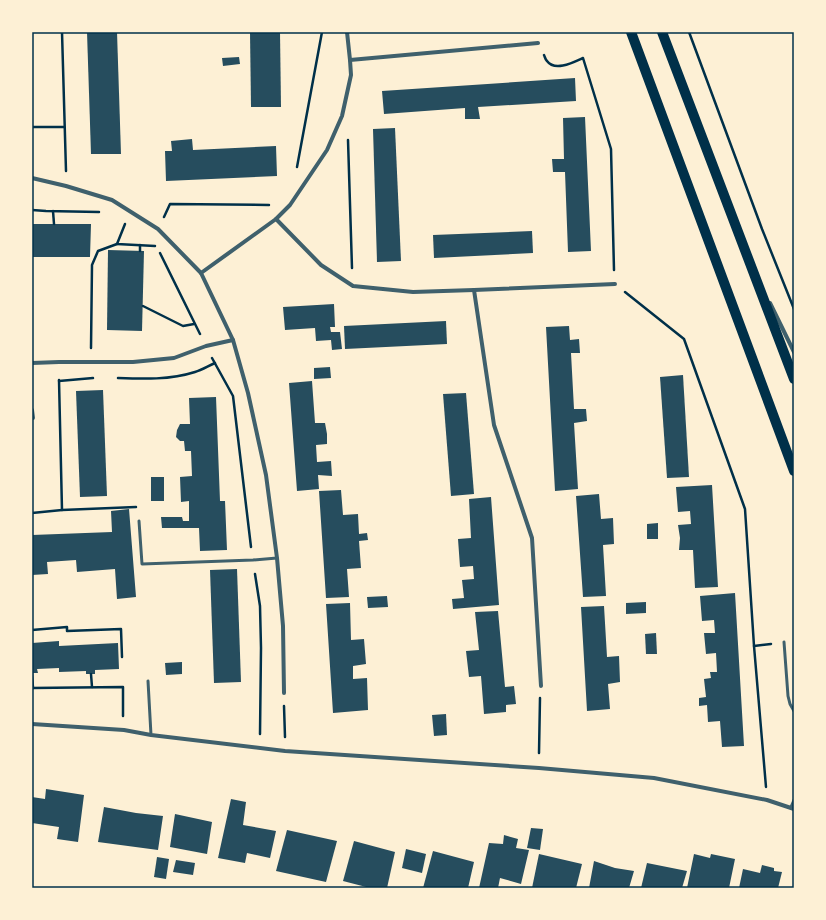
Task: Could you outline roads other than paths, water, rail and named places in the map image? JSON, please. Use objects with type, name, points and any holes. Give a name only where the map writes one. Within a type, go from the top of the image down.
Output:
[{"type":"main road","points":[[631,32],[794,470]]},
{"type":"main road","points":[[662,32],[794,380]]},
{"type":"street","points":[[201,273],[276,219],[290,205],[327,150],[342,116],[351,75],[347,32]]},
{"type":"street","points":[[350,60],[538,43]]},
{"type":"street","points":[[32,178],[66,186],[112,200],[158,229],[201,273],[233,340],[248,393],[266,475],[277,558],[283,626],[284,693]]},
{"type":"street","points":[[276,219],[322,265],[353,286],[413,292],[615,284]]},
{"type":"street","points":[[751,265],[794,352]]},
{"type":"street","points":[[474,290],[494,425],[532,538],[541,686]]},
{"type":"street","points":[[32,363],[133,362],[174,358],[206,346],[233,340]]},
{"type":"street","points":[[32,410],[33,418]]},
{"type":"street","points":[[32,724],[124,730],[151,735],[285,751],[539,768],[654,778],[767,800],[793,808]]},
{"type":"lane","points":[[139,521],[142,564],[277,558]]},
{"type":"lane","points":[[784,642],[788,696],[794,711]]},
{"type":"lane","points":[[148,681],[151,735]]},
{"type":"lane","points":[[793,808],[794,800]]}]
